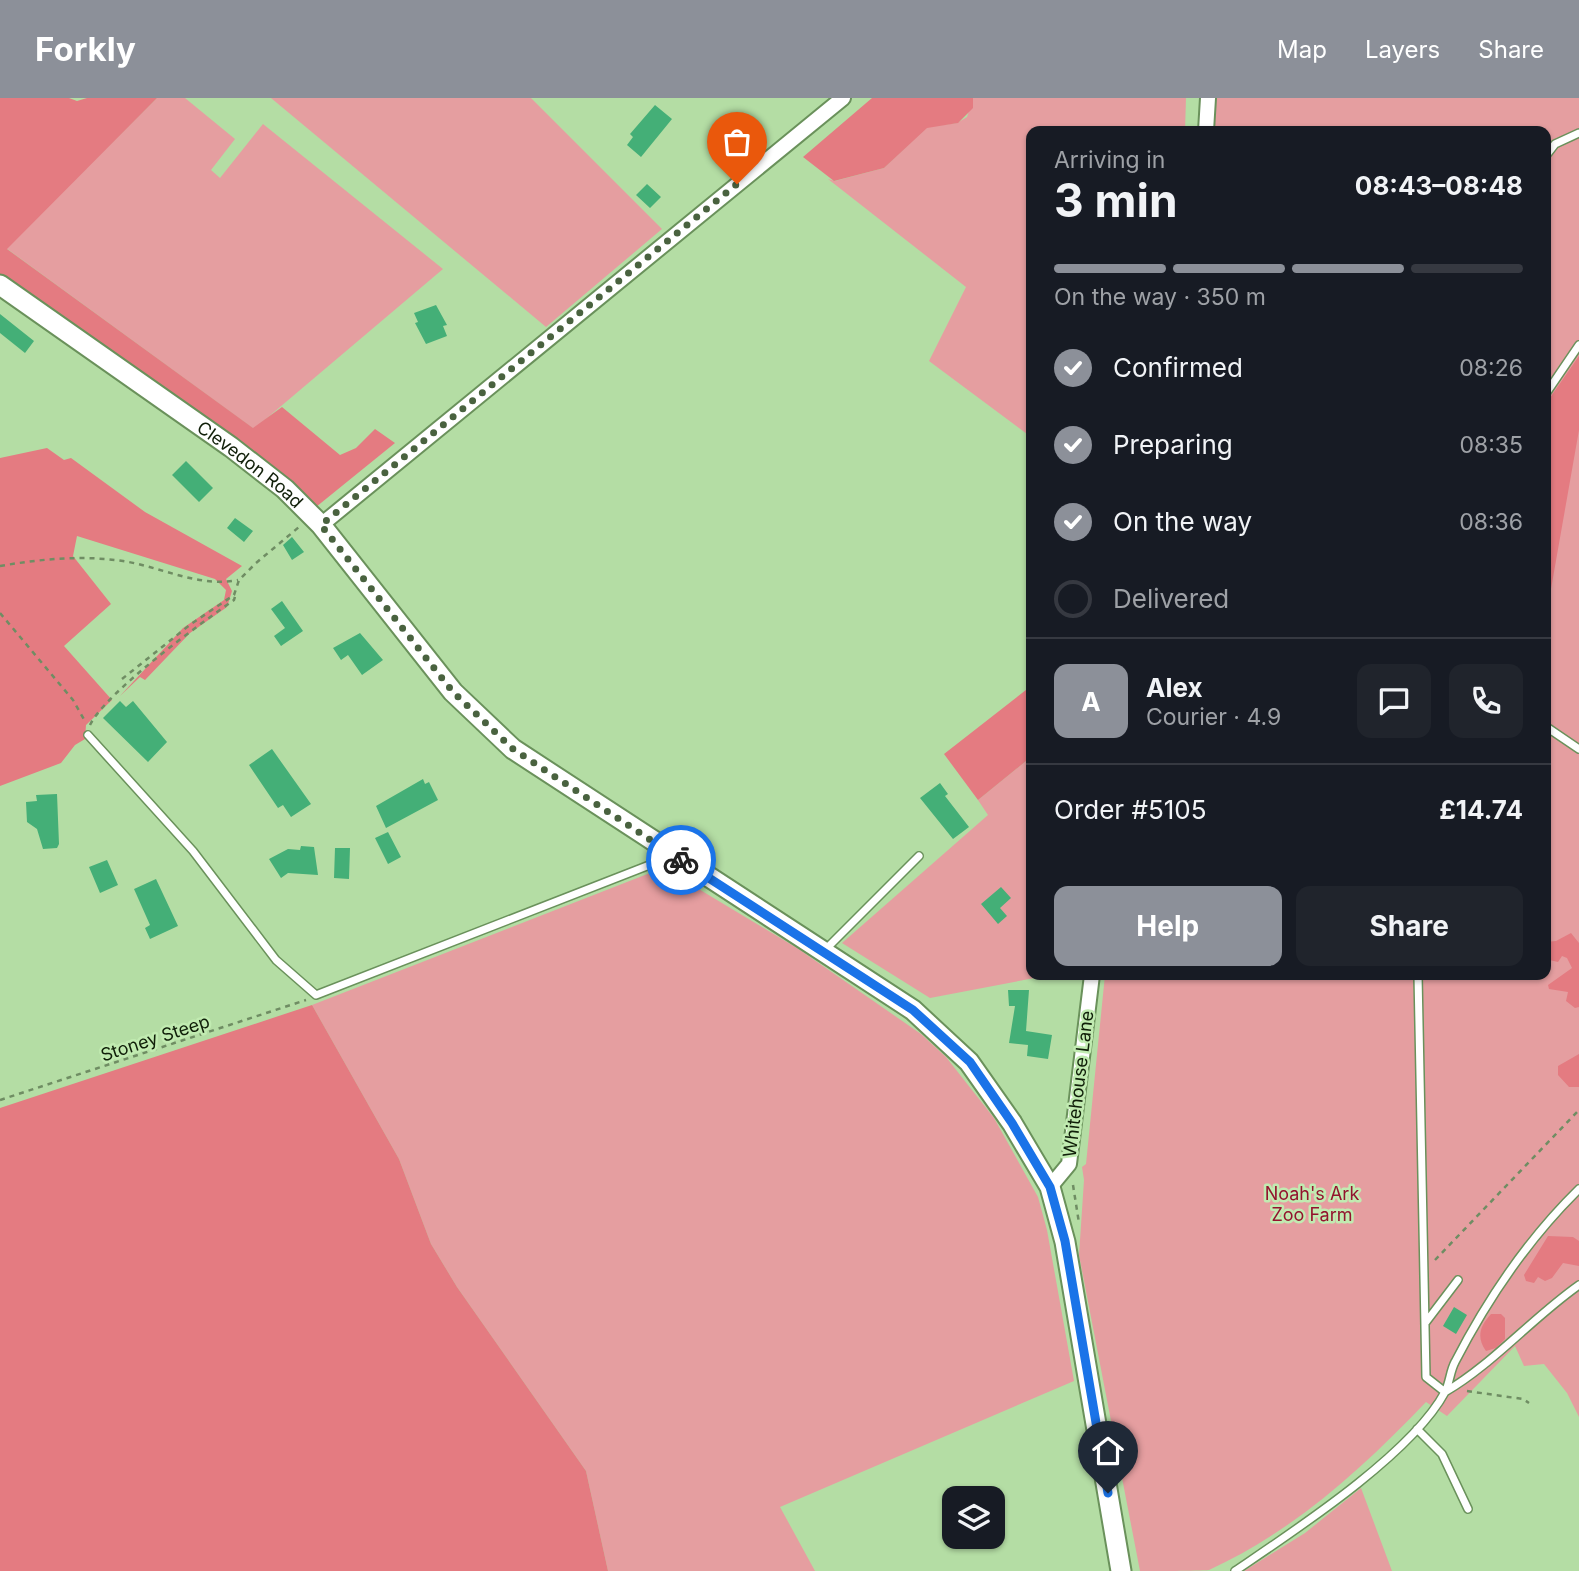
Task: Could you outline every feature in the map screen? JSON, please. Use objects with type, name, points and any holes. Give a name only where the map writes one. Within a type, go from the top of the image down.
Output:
[{"type":"main road","name":"Clevedon Road","points":[[0,285],[230,447],[285,489],[317,521],[453,692],[513,749],[913,1010],[970,1062],[1012,1123],[1050,1187],[1065,1241],[1121,1571]]},
{"type":"street","points":[[317,521],[843,98]]},
{"type":"street","points":[[1206,126],[1208,98]]},
{"type":"street","name":"Whitehouse Lane","points":[[1050,1187],[1069,1164],[1091,980]]},
{"type":"lane","points":[[1551,150],[1555,144],[1579,133]]},
{"type":"lane","points":[[1551,386],[1579,345]]},
{"type":"lane","points":[[1551,730],[1579,749]]},
{"type":"lane","points":[[88,735],[193,851],[276,960],[316,995],[674,855]]},
{"type":"lane","points":[[823,952],[919,856]]},
{"type":"lane","points":[[1418,980],[1426,1377],[1445,1392]]},
{"type":"lane","points":[[1235,1571],[1306,1524],[1417,1429],[1445,1392],[1454,1364],[1507,1275],[1538,1233],[1579,1189]]},
{"type":"lane","points":[[1425,1322],[1458,1280]]},
{"type":"lane","points":[[1445,1392],[1579,1285]]},
{"type":"lane","points":[[1417,1429],[1442,1454],[1468,1509]]},
{"type":"path","points":[[0,613],[73,700],[88,729],[116,696],[180,639],[234,600],[239,580],[281,540],[317,521]]},
{"type":"path","points":[[0,566],[54,557],[122,561],[219,584],[239,580]]},
{"type":"path","points":[[122,679],[191,624],[234,595],[236,590]]},
{"type":"path","name":"Stoney Steep","points":[[0,1100],[288,1007],[316,995]]},
{"type":"path","points":[[1422,1265],[1436,1259],[1579,1110]]},
{"type":"path","points":[[1453,1387],[1476,1394],[1523,1399],[1529,1403]]},
{"type":"green space","points":[[157,98],[185,98],[235,139],[211,170],[220,178],[263,124],[443,269],[254,429],[6,248]]},
{"type":"green space","points":[[271,98],[531,98],[662,229],[546,327]]},
{"type":"green space","points":[[973,98],[1186,98],[1185,126],[1026,126],[1026,433],[929,361],[966,287],[828,179],[835,181],[884,168],[927,127],[957,123],[967,117]]},
{"type":"green space","name":"Noah's Ark Zoo Farm","points":[[1212,98],[1579,98],[1579,1417],[1567,1393],[1544,1364],[1524,1366],[1515,1346],[1447,1416],[1426,1402],[1352,1474],[1270,1537],[1209,1570],[1140,1571],[1079,1255],[1084,1180],[1082,1167],[1086,1164],[1104,980],[1551,980],[1551,126],[1210,126]]},
{"type":"green space","points":[[1026,761],[1026,980],[930,998],[842,943],[988,815],[978,800]]},
{"type":"green space","points":[[667,870],[797,948],[921,1034],[946,1057],[994,1118],[1038,1197],[1047,1230],[1074,1381],[780,1507],[815,1571],[608,1571],[586,1471],[457,1287],[431,1244],[399,1159],[312,1005],[650,873]]},
{"type":"green space","points":[[1361,1488],[1392,1571],[1244,1571],[1305,1533]]},
{"type":"shaded area","points":[[0,98],[69,98],[77,101],[87,98],[157,98],[7,249],[253,428],[282,407],[340,455],[356,448],[375,429],[395,443],[316,507],[183,400],[0,276]]},
{"type":"shaded area","points":[[872,98],[973,98],[973,108],[958,123],[927,128],[884,168],[834,181],[803,157]]},
{"type":"shaded area","points":[[1579,356],[1579,430],[1551,589],[1551,396]]},
{"type":"shaded area","points":[[47,448],[64,460],[71,458],[145,512],[242,566],[226,579],[232,591],[227,607],[190,633],[145,680],[140,677],[120,696],[183,628],[224,600],[226,590],[215,579],[77,536],[73,556],[111,604],[64,646],[112,700],[86,725],[85,739],[75,745],[61,763],[0,786],[0,458]]},
{"type":"shaded area","points":[[1026,690],[1026,761],[978,800],[944,754]]},
{"type":"shaded area","points":[[1571,933],[1579,943],[1579,1007],[1575,1008],[1566,1001],[1568,992],[1549,989],[1548,985],[1572,968],[1567,958],[1562,956],[1558,962],[1551,960],[1551,941]]},
{"type":"shaded area","points":[[312,1005],[399,1159],[431,1244],[457,1287],[586,1471],[608,1571],[0,1571],[0,1108]]},
{"type":"shaded area","points":[[1579,1054],[1579,1087],[1569,1087],[1558,1075],[1558,1066]]},
{"type":"shaded area","points":[[1548,1236],[1573,1237],[1579,1241],[1579,1266],[1563,1263],[1552,1278],[1545,1281],[1538,1277],[1534,1283],[1526,1281],[1524,1275]]},
{"type":"shaded area","points":[[1491,1314],[1501,1314],[1505,1318],[1505,1339],[1496,1348],[1486,1351],[1480,1336],[1484,1323]]},
{"type":"building","points":[[655,105],[672,119],[641,157],[627,145],[633,137],[630,134]]},
{"type":"building","points":[[647,184],[661,197],[650,208],[636,195]]},
{"type":"building","points":[[436,305],[447,325],[443,326],[447,336],[426,344],[415,323],[418,322],[414,313]]},
{"type":"building","points":[[0,314],[34,341],[25,353],[0,333]]},
{"type":"building","points":[[186,461],[213,488],[199,502],[172,475]]},
{"type":"building","points":[[235,518],[253,531],[244,542],[227,528]]},
{"type":"building","points":[[292,537],[304,552],[292,560],[283,545]]},
{"type":"building","points":[[282,601],[303,631],[281,646],[274,636],[285,628],[271,609]]},
{"type":"building","points":[[360,633],[383,660],[362,675],[348,655],[341,660],[333,648]]},
{"type":"building","points":[[120,701],[126,707],[133,701],[167,742],[148,762],[103,718]]},
{"type":"building","points":[[272,749],[311,804],[291,817],[283,805],[278,808],[249,765]]},
{"type":"building","points":[[423,779],[425,784],[429,782],[438,800],[386,828],[376,806]]},
{"type":"building","points":[[940,783],[948,794],[945,796],[969,827],[953,839],[920,798]]},
{"type":"building","points":[[57,794],[59,844],[57,848],[43,849],[37,829],[27,822],[26,802],[37,801],[36,795]]},
{"type":"building","points":[[388,832],[401,857],[388,864],[375,838]]},
{"type":"building","points":[[301,846],[314,847],[318,875],[288,873],[281,878],[269,859],[288,849],[300,850]]},
{"type":"building","points":[[335,848],[350,848],[349,879],[334,878]]},
{"type":"building","points":[[107,860],[118,885],[100,893],[89,867]]},
{"type":"building","points":[[156,879],[178,926],[150,939],[145,928],[150,925],[134,889]]},
{"type":"building","points":[[1001,887],[1011,898],[1000,908],[1007,916],[998,924],[981,904]]},
{"type":"building","points":[[1008,990],[1029,990],[1026,1031],[1052,1035],[1048,1059],[1027,1056],[1028,1045],[1009,1043],[1015,1006],[1009,1006]]},
{"type":"building","points":[[1454,1307],[1467,1315],[1456,1334],[1443,1326]]},
{"type":"way so far","points":[[681,860],[513,749],[453,692],[321,525],[737,184]]},
{"type":"route","points":[[681,860],[913,1010],[970,1062],[1012,1123],[1050,1187],[1065,1241],[1108,1493]]}]
